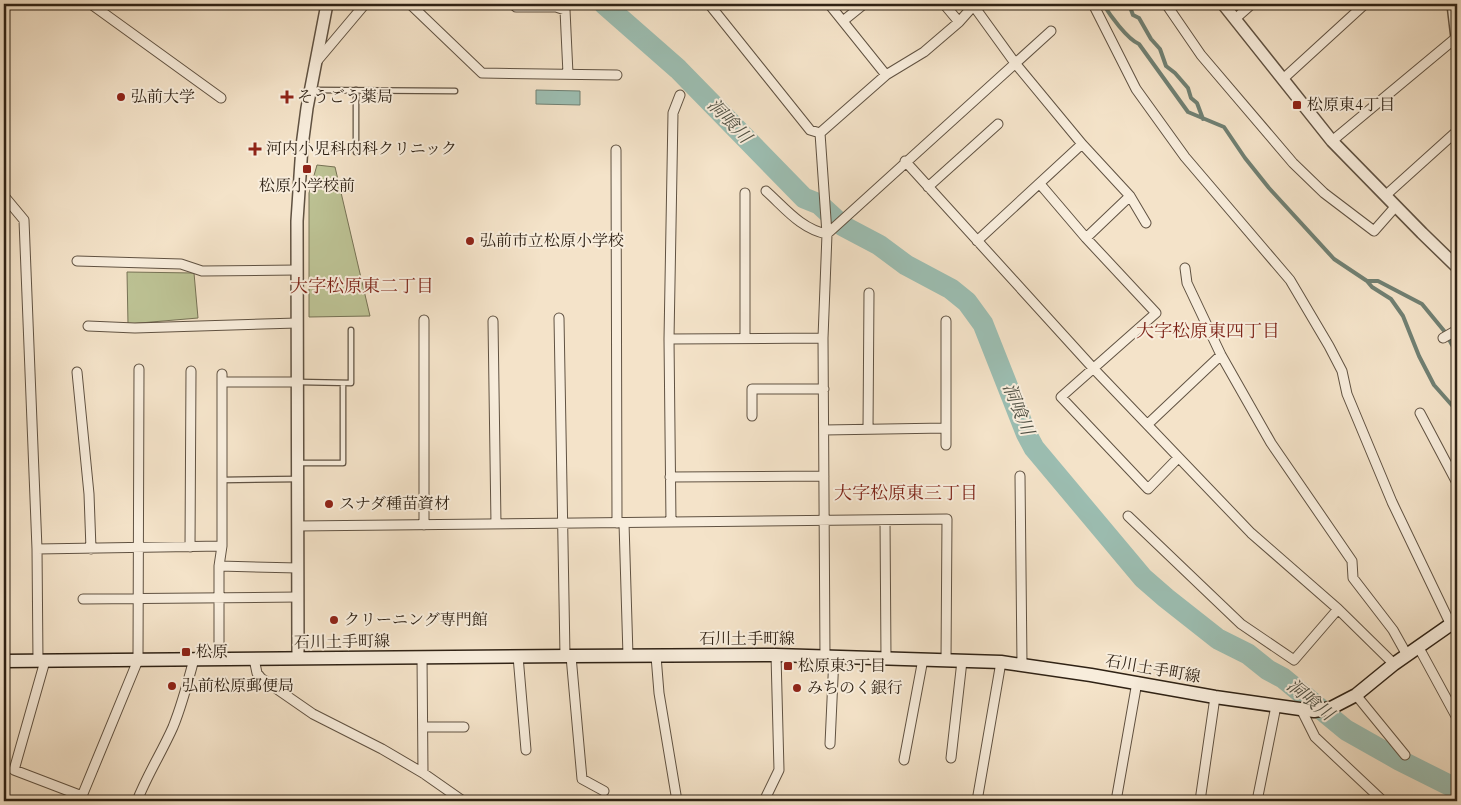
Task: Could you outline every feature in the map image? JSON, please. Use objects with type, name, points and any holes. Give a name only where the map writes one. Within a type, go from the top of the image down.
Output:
[{"type":"main road","name":"石川土手町線","points":[[4,661],[776,655],[923,659],[1022,664],[1308,711],[1332,708],[1356,695],[1394,664],[1454,622]]},
{"type":"street","points":[[91,4],[221,98]]},
{"type":"street","points":[[298,658],[297,270],[299,180],[310,90],[327,4]]},
{"type":"street","points":[[315,62],[365,4]]},
{"type":"street","points":[[410,4],[482,73],[616,75]]},
{"type":"street","points":[[513,4],[516,7],[556,7],[565,10],[568,74]]},
{"type":"street","points":[[708,4],[810,130],[820,133]]},
{"type":"street","points":[[829,4],[886,75]]},
{"type":"street","points":[[843,20],[864,4]]},
{"type":"street","points":[[944,4],[959,22]]},
{"type":"street","points":[[820,133],[886,75],[924,52],[959,22],[974,4],[1016,62],[1082,144],[1130,196],[1146,222]]},
{"type":"street","points":[[1093,4],[1136,90],[1185,158],[1290,280],[1329,346],[1342,371],[1347,394],[1392,502],[1454,622]]},
{"type":"street","points":[[1166,4],[1201,56],[1293,164],[1324,193],[1374,231],[1396,206]]},
{"type":"street","points":[[1223,4],[1332,141],[1457,267]]},
{"type":"street","points":[[1236,19],[1252,4]]},
{"type":"street","points":[[1283,79],[1365,4]]},
{"type":"street","points":[[1332,141],[1457,37],[1453,4]]},
{"type":"street","points":[[827,234],[905,161],[1051,31]]},
{"type":"street","points":[[671,522],[669,339],[673,113],[680,95]]},
{"type":"street","points":[[928,186],[998,124]]},
{"type":"street","points":[[1386,195],[1457,131]]},
{"type":"street","points":[[820,133],[827,234],[823,338],[824,476],[830,656],[830,744]]},
{"type":"street","points":[[977,241],[1082,144]]},
{"type":"street","points":[[616,150],[620,523],[628,656]]},
{"type":"street","points":[[905,161],[1093,368],[1148,424],[1178,458],[1251,533],[1338,609],[1394,664]]},
{"type":"street","points":[[1040,184],[1086,238],[1156,312],[1061,397],[1148,489],[1178,458]]},
{"type":"street","points":[[766,191],[799,222],[816,232],[827,234]]},
{"type":"street","points":[[745,194],[745,338]]},
{"type":"street","points":[[4,196],[24,220],[41,661],[14,770],[82,796],[138,660],[139,369]]},
{"type":"street","points":[[1086,238],[1130,196]]},
{"type":"street","points":[[77,262],[181,264],[202,271],[297,270]]},
{"type":"street","points":[[1185,268],[1187,283],[1221,355],[1271,443],[1352,562],[1353,578],[1392,630],[1407,655]]},
{"type":"street","points":[[868,430],[869,293]]},
{"type":"street","points":[[559,318],[562,524],[568,656],[582,779],[604,791]]},
{"type":"street","points":[[424,320],[424,525]]},
{"type":"street","points":[[493,321],[496,524]]},
{"type":"street","points":[[946,321],[946,445]]},
{"type":"street","points":[[88,326],[135,328],[298,323]]},
{"type":"street","points":[[1443,338],[1457,330]]},
{"type":"street","points":[[669,339],[823,338]]},
{"type":"street","points":[[1148,424],[1221,355]]},
{"type":"street","points":[[190,547],[191,371]]},
{"type":"street","points":[[77,372],[89,494],[92,549]]},
{"type":"street","points":[[220,659],[219,566],[222,546],[222,378],[298,382]]},
{"type":"street","points":[[752,416],[752,389],[824,389]]},
{"type":"street","points":[[1420,412],[1454,470],[1457,483]]},
{"type":"street","points":[[824,430],[946,428]]},
{"type":"street","points":[[670,477],[824,476]]},
{"type":"street","points":[[1020,476],[1022,664]]},
{"type":"street","points":[[1128,516],[1241,624],[1294,660],[1338,609]]},
{"type":"street","points":[[298,526],[947,519],[946,660]]},
{"type":"street","points":[[885,520],[886,658]]},
{"type":"street","points":[[37,549],[222,546]]},
{"type":"street","points":[[219,566],[298,568]]},
{"type":"street","points":[[83,599],[298,597]]},
{"type":"street","points":[[1419,648],[1457,718]]},
{"type":"street","points":[[764,801],[779,770],[776,655]]},
{"type":"street","points":[[518,656],[526,750]]},
{"type":"street","points":[[656,656],[659,693],[677,801]]},
{"type":"street","points":[[422,657],[423,773]]},
{"type":"street","points":[[137,801],[172,728],[186,691],[194,659]]},
{"type":"street","points":[[254,659],[256,673],[261,678],[313,714],[382,748],[423,773],[463,801]]},
{"type":"street","points":[[904,760],[923,659]]},
{"type":"street","points":[[951,758],[962,661]]},
{"type":"street","points":[[977,801],[1001,662]]},
{"type":"street","points":[[1116,801],[1137,682]]},
{"type":"street","points":[[1356,695],[1405,755]]},
{"type":"street","points":[[1200,801],[1214,697]]},
{"type":"street","points":[[1257,801],[1276,706]]},
{"type":"street","points":[[1308,711],[1315,736],[1382,801]]},
{"type":"street","points":[[423,727],[464,727]]},
{"type":"lane","points":[[310,90],[455,90]]},
{"type":"lane","points":[[356,90],[356,152]]},
{"type":"lane","points":[[298,382],[351,382],[352,330]]},
{"type":"lane","points":[[298,463],[343,464],[343,382]]},
{"type":"lane","points":[[222,480],[298,479]]},
{"type":"green space","points":[[317,165],[335,167],[370,316],[309,317],[309,193]]},
{"type":"green space","points":[[127,272],[194,273],[198,318],[128,324]]},
{"type":"water","points":[[536,90],[580,91],[580,105],[536,104]]},
{"type":"waterway","name":"洞喰川","points":[[604,4],[678,69],[804,198],[819,204],[843,226],[879,245],[906,265],[951,289],[967,302],[983,324],[1026,433],[1034,448],[1143,578],[1218,639],[1248,654],[1268,670],[1283,678],[1346,730],[1399,760],[1457,789]]},
{"type":"waterway","points":[[1103,4],[1124,32],[1139,44],[1188,112],[1224,127],[1245,158],[1269,188],[1334,259],[1391,299],[1403,316],[1419,356],[1434,385],[1457,411]]},
{"type":"waterway","points":[[1125,4],[1130,7],[1133,15],[1139,18],[1151,39],[1160,49],[1166,66],[1188,88],[1191,98],[1197,103],[1203,119]]},
{"type":"waterway","points":[[1367,281],[1378,281],[1422,304],[1445,332],[1457,354]]},
{"type":"place","name":"弘前大学","points":[[121,97]]},
{"type":"place","name":"そうごう薬局","points":[[287,97]]},
{"type":"place","name":"松原東4丁目","points":[[1297,105]]},
{"type":"place","name":"河内小児科内科クリニック","points":[[255,149]]},
{"type":"place","name":"松原小学校前","points":[[307,169]]},
{"type":"place","name":"弘前市立松原小学校","points":[[470,241]]},
{"type":"place","name":"スナダ種苗資材","points":[[329,504]]},
{"type":"place","name":"クリーニング専門館","points":[[334,620]]},
{"type":"place","name":"松原","points":[[186,652]]},
{"type":"place","name":"松原東3丁目","points":[[788,666]]},
{"type":"place","name":"弘前松原郵便局","points":[[172,686]]},
{"type":"place","name":"みちのく銀行","points":[[797,688]]},
{"type":"district","name":"大字松原東二丁目","points":[[362,286]]},
{"type":"district","name":"大字松原東四丁目","points":[[1208,331]]},
{"type":"district","name":"大字松原東三丁目","points":[[906,493]]}]
